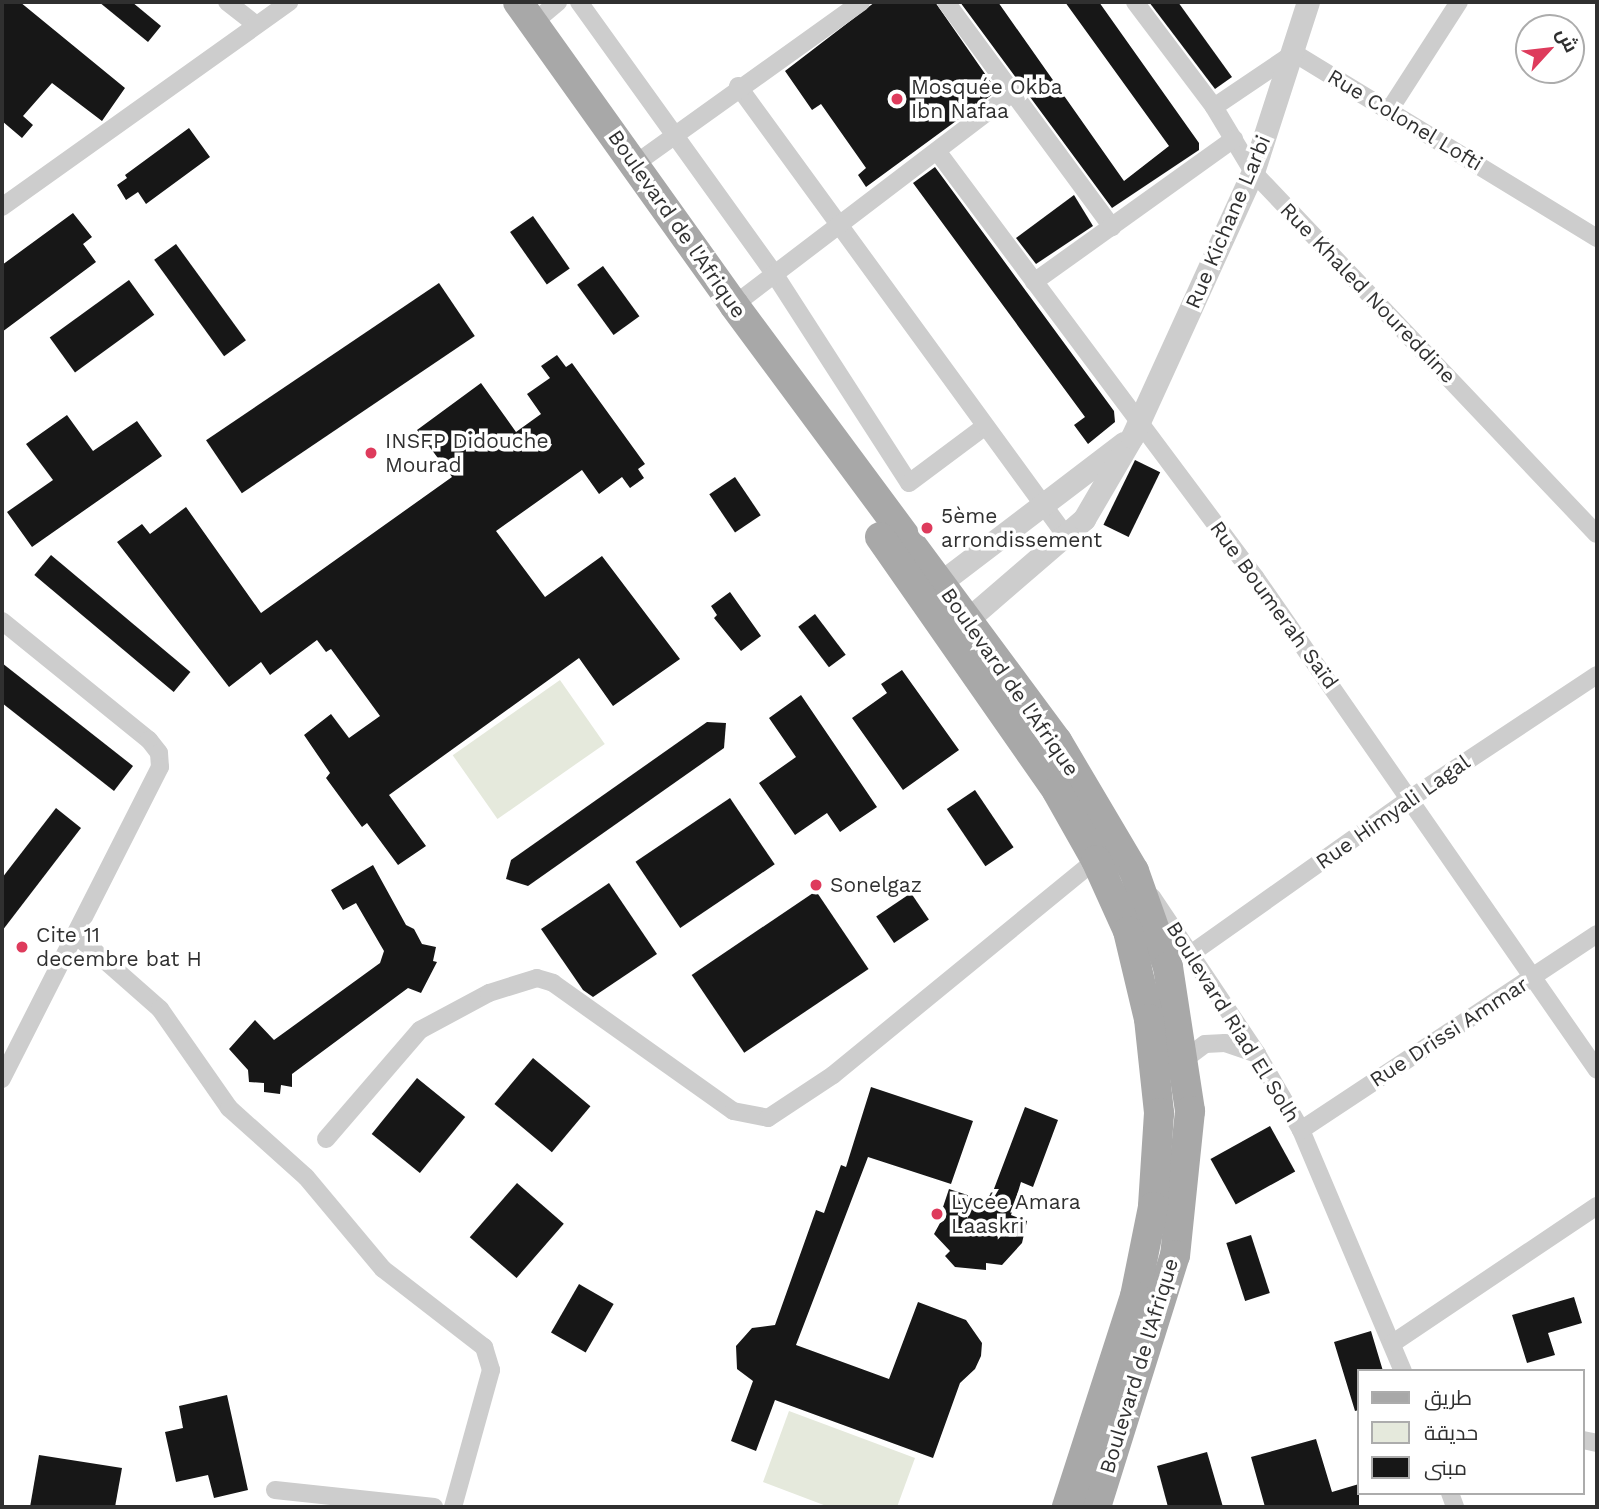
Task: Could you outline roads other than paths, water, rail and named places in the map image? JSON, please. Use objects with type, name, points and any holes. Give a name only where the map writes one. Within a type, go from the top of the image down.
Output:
[{"type":"main road","name":"Boulevard de l'Afrique","points":[[497,2],[945,627],[1057,791],[1097,860],[1128,931],[1149,1019],[1159,1113],[1153,1207],[1135,1296],[1067,1507]]},
{"type":"main road","name":"Boulevard de l'Afrique","points":[[525,12],[734,305],[1057,741],[1134,872],[1168,967],[1185,1059],[1190,1111],[1175,1255],[1096,1507]]},
{"type":"street","points":[[227,2],[256,25]]},
{"type":"street","points":[[2,207],[289,2]]},
{"type":"street","points":[[525,12],[558,2]]},
{"type":"street","points":[[579,2],[675,132],[775,275],[909,483],[984,427]]},
{"type":"street","points":[[635,164],[738,86],[861,2]]},
{"type":"street","points":[[946,2],[1112,227]]},
{"type":"street","name":"Rue Khaled Noureddine","points":[[1135,2],[1214,107],[1253,172],[1597,534]]},
{"type":"street","name":"Rue Kichane Larbi","points":[[967,620],[1084,519],[1136,430],[1253,172],[1294,53],[1308,2]]},
{"type":"street","points":[[1390,109],[1460,2]]},
{"type":"street","points":[[1214,107],[1294,53]]},
{"type":"street","name":"Rue Colonel Lofti","points":[[1294,53],[1390,109],[1597,238]]},
{"type":"street","points":[[738,86],[835,224],[1066,536]]},
{"type":"street","points":[[734,305],[775,275],[835,224],[1014,92]]},
{"type":"street","points":[[1034,282],[1234,139]]},
{"type":"street","name":"Rue Boumerah Saïd","points":[[937,151],[1034,282],[1136,430],[1411,798],[1597,1070]]},
{"type":"street","name":"Rue Kichane Larbi","points":[[940,583],[1136,430]]},
{"type":"street","points":[[2,621],[159,753],[160,766],[2,1079]]},
{"type":"street","name":"Rue Himyali Lagal","points":[[1192,953],[1411,798],[1597,675]]},
{"type":"street","points":[[326,1139],[420,1030],[489,993],[537,978],[553,983],[733,1111],[768,1118],[832,1075],[1097,860]]},
{"type":"street","name":"Boulevard Riad El Solh","points":[[1134,872],[1192,953],[1257,1054],[1301,1130],[1403,1369]]},
{"type":"street","name":"Rue Drissi Ammar","points":[[1301,1130],[1597,934]]},
{"type":"street","points":[[76,935],[160,1009],[229,1108],[306,1177],[383,1269],[484,1347],[491,1370],[453,1507]]},
{"type":"street","points":[[1185,1059],[1205,1044],[1225,1043],[1257,1054]]},
{"type":"street","points":[[1393,1343],[1597,1206]]},
{"type":"street","points":[[275,1490],[434,1507]]},
{"type":"place","name":"Mosquée Okba Ibn Nafaa","points":[[897,99]]},
{"type":"place","name":"INSFP Didouche Mourad","points":[[371,453]]},
{"type":"place","name":"5ème arrondissement","points":[[927,528]]},
{"type":"place","name":"Sonelgaz","points":[[816,885]]},
{"type":"place","name":"Cite 11 decembre bat H","points":[[22,947]]},
{"type":"place","name":"Lycée Amara Laaskri","points":[[937,1214]]}]
